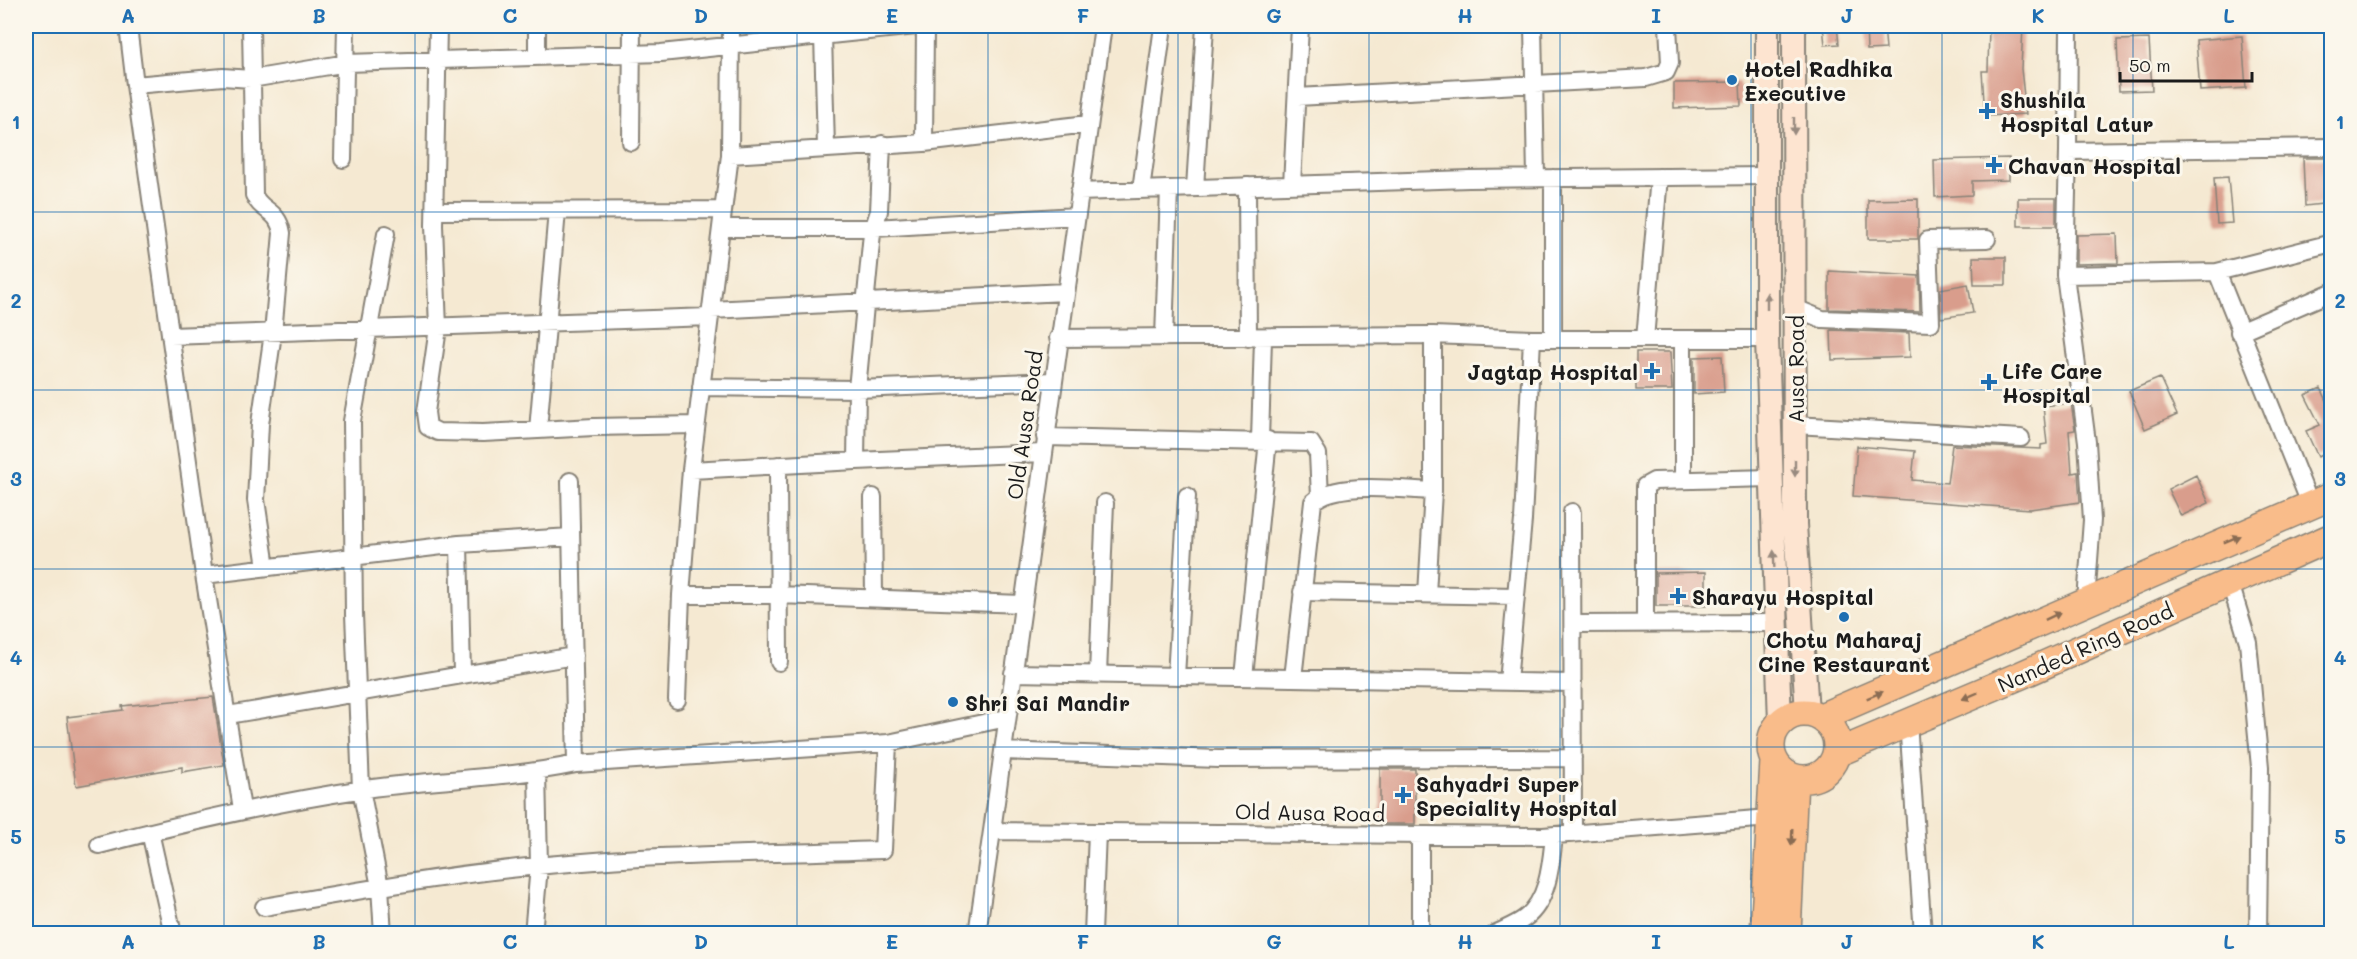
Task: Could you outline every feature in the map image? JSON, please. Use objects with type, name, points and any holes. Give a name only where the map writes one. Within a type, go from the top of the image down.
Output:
[{"type":"highway","points":[[1837,753],[1831,766],[1821,775],[1794,778],[1782,772],[1774,761],[1770,748],[1772,734],[1780,723],[1792,714],[1814,715],[2321,501]]},
{"type":"highway","name":"Nanded Ring Road","points":[[1837,753],[2331,537]]},
{"type":"highway","name":"Ausa Road","points":[[1814,715],[1831,726],[1837,739],[1837,753]]},
{"type":"highway","points":[[1764,933],[1774,761]]},
{"type":"highway","points":[[1787,933],[1794,778]]},
{"type":"main road","points":[[1767,26],[1767,339],[1780,723]]},
{"type":"main road","name":"Ausa Road","points":[[1794,26],[1795,524],[1814,715]]},
{"type":"street","points":[[128,26],[204,575],[242,809]]},
{"type":"street","points":[[251,26],[254,195],[280,222],[282,233],[273,333],[260,424],[256,501],[266,567]]},
{"type":"street","points":[[343,159],[347,63],[346,26]]},
{"type":"street","points":[[438,26],[435,211],[438,328],[426,412],[428,427],[431,431],[483,433],[696,425]]},
{"type":"street","points":[[537,26],[537,57]]},
{"type":"street","points":[[630,142],[632,26]]},
{"type":"street","points":[[677,700],[681,595],[691,470],[730,155],[731,26]]},
{"type":"street","points":[[135,85],[223,77],[251,79],[347,63],[632,54],[730,45],[829,32],[916,26]]},
{"type":"street","points":[[924,143],[925,26]]},
{"type":"street","name":"Old Ausa Road","points":[[977,933],[1058,338],[1104,26]]},
{"type":"street","points":[[1142,190],[1163,26]]},
{"type":"street","points":[[1195,188],[1204,26]]},
{"type":"street","points":[[1292,185],[1300,26]]},
{"type":"street","points":[[1533,26],[1545,178],[1553,339]]},
{"type":"street","points":[[1297,97],[1658,76],[1666,72],[1670,63],[1668,26]]},
{"type":"street","points":[[2069,26],[2065,275],[2087,442],[2091,520],[2086,601]]},
{"type":"street","points":[[826,148],[829,32]]},
{"type":"street","points":[[730,155],[924,143],[1088,124]]},
{"type":"street","points":[[856,461],[857,389],[872,233],[879,211],[882,144]]},
{"type":"street","points":[[2067,151],[2331,147]]},
{"type":"street","points":[[1079,192],[1545,178],[1767,176]]},
{"type":"street","points":[[1645,339],[1659,177]]},
{"type":"street","points":[[1244,677],[1264,440],[1247,186]]},
{"type":"street","points":[[1164,338],[1169,189]]},
{"type":"street","points":[[435,211],[723,210]]},
{"type":"street","points":[[538,430],[557,211]]},
{"type":"street","points":[[721,228],[875,228],[1076,216]]},
{"type":"street","points":[[383,933],[380,887],[361,789],[353,556],[352,421],[386,234]]},
{"type":"street","points":[[1795,308],[1822,319],[1931,322],[1928,240],[1987,239]]},
{"type":"street","points":[[2065,275],[2217,272],[2331,243]]},
{"type":"street","points":[[2217,272],[2239,332],[2321,501]]},
{"type":"street","points":[[170,336],[368,331],[548,323],[865,301],[1065,292]]},
{"type":"street","points":[[2239,332],[2331,292]]},
{"type":"street","points":[[1058,338],[1433,335],[1532,339],[1767,339]]},
{"type":"street","points":[[1427,594],[1433,491],[1433,335]]},
{"type":"street","points":[[1508,682],[1523,520],[1532,339]]},
{"type":"street","points":[[1683,339],[1683,480]]},
{"type":"street","points":[[701,387],[857,389],[1053,381]]},
{"type":"street","points":[[1795,424],[2021,438]]},
{"type":"street","points":[[691,470],[856,461],[1044,445],[1264,440],[1311,442],[1315,447],[1320,496]]},
{"type":"street","points":[[778,465],[779,662]]},
{"type":"street","points":[[1645,624],[1643,492],[1648,483],[1771,478]]},
{"type":"street","points":[[570,481],[576,764]]},
{"type":"street","points":[[1293,678],[1313,502],[1320,496],[1350,489],[1433,491]]},
{"type":"street","points":[[1176,676],[1187,496]]},
{"type":"street","points":[[873,497],[874,598]]},
{"type":"street","points":[[1098,674],[1105,503]]},
{"type":"street","points":[[1572,512],[1573,834]]},
{"type":"street","points":[[204,575],[459,544],[571,537]]},
{"type":"street","points":[[459,544],[462,674]]},
{"type":"street","points":[[2230,583],[2248,642],[2260,766],[2258,933]]},
{"type":"street","points":[[1302,592],[1516,596]]},
{"type":"street","points":[[681,595],[779,595],[1022,604]]},
{"type":"street","points":[[1573,624],[1776,623]]},
{"type":"street","points":[[228,715],[574,656]]},
{"type":"street","points":[[1013,673],[1573,683]]},
{"type":"street","points":[[99,845],[242,809],[361,789],[537,771],[576,764],[888,743],[1007,718]]},
{"type":"street","points":[[1908,722],[1923,933]]},
{"type":"street","points":[[264,907],[380,887],[539,866],[681,856],[883,850],[888,743]]},
{"type":"street","points":[[1003,751],[1218,759],[1573,758]]},
{"type":"street","points":[[533,933],[539,866],[537,771]]},
{"type":"street","name":"Old Ausa Road","points":[[992,831],[1554,836],[1770,818]]},
{"type":"street","points":[[150,832],[173,933]]},
{"type":"street","points":[[1094,933],[1097,832]]},
{"type":"street","points":[[1420,835],[1420,933]]},
{"type":"street","points":[[1495,933],[1526,918],[1540,897],[1550,875],[1554,836]]},
{"type":"building","points":[[1823,26],[1837,26],[1839,44],[1825,45]]},
{"type":"building","points":[[1866,26],[1884,26],[1886,49],[1867,50]]},
{"type":"building","points":[[1989,26],[2023,26],[2021,69],[2026,114],[1985,116],[1982,71],[1988,71]]},
{"type":"building","points":[[2242,36],[2246,88],[2200,91],[2196,40]]},
{"type":"building","points":[[2149,39],[2152,90],[2119,91],[2117,40]]},
{"type":"building","points":[[1740,82],[1741,106],[1674,108],[1674,83]]},
{"type":"building","points":[[2009,158],[2009,180],[1972,181],[1972,195],[1935,197],[1934,160]]},
{"type":"building","points":[[2303,158],[2331,158],[2331,203],[2305,206]]},
{"type":"building","points":[[2228,177],[2232,223],[2217,224],[2214,178]]},
{"type":"building","points":[[2018,198],[2056,198],[2056,226],[2018,226]]},
{"type":"building","points":[[1918,199],[1918,239],[1868,239],[1868,200]]},
{"type":"building","points":[[2117,234],[2118,263],[2076,264],[2076,235]]},
{"type":"building","points":[[1973,257],[2006,257],[2006,285],[1974,285]]},
{"type":"building","points":[[1829,271],[1919,276],[1920,312],[1829,309]]},
{"type":"building","points":[[1968,284],[1973,313],[1941,318],[1940,289]]},
{"type":"building","points":[[1831,330],[1909,333],[1910,357],[1832,360]]},
{"type":"building","points":[[1636,352],[1670,352],[1672,390],[1636,390]]},
{"type":"building","points":[[1722,356],[1724,392],[1694,394],[1694,357]]},
{"type":"building","points":[[2160,378],[2177,415],[2145,429],[2129,391]]},
{"type":"building","points":[[2321,388],[2331,409],[2331,450],[2318,457],[2306,431],[2320,425],[2305,395]]},
{"type":"building","points":[[2071,403],[2075,430],[2069,431],[2072,473],[2078,472],[2080,502],[2030,509],[1853,496],[1857,446],[1915,451],[1912,480],[1947,483],[1952,445],[2041,449],[2041,445],[2047,444],[2043,406]]},
{"type":"building","points":[[2196,475],[2209,503],[2181,516],[2168,489]]},
{"type":"building","points":[[1706,572],[1706,606],[1656,606],[1656,573]]},
{"type":"building","points":[[213,697],[224,765],[182,772],[182,767],[76,786],[67,717],[123,710],[122,706]]},
{"type":"building","points":[[1380,769],[1415,769],[1415,824],[1380,824]]},
{"type":"place","name":"Hotel Radhika Executive","points":[[1732,80]]},
{"type":"place","name":"Shushila Hospital Latur","points":[[1987,111]]},
{"type":"place","name":"Chavan Hospital","points":[[1994,165]]},
{"type":"place","name":"Jagtap Hospital","points":[[1652,371]]},
{"type":"place","name":"Life Care Hospital","points":[[1989,382]]},
{"type":"place","name":"Sharayu Hospital","points":[[1678,596]]},
{"type":"place","name":"Chotu Maharaj Cine Restaurant","points":[[1844,617]]},
{"type":"place","name":"Shri Sai Mandir","points":[[953,702]]},
{"type":"place","name":"Sahyadri Super Speciality Hospital","points":[[1403,795]]}]
